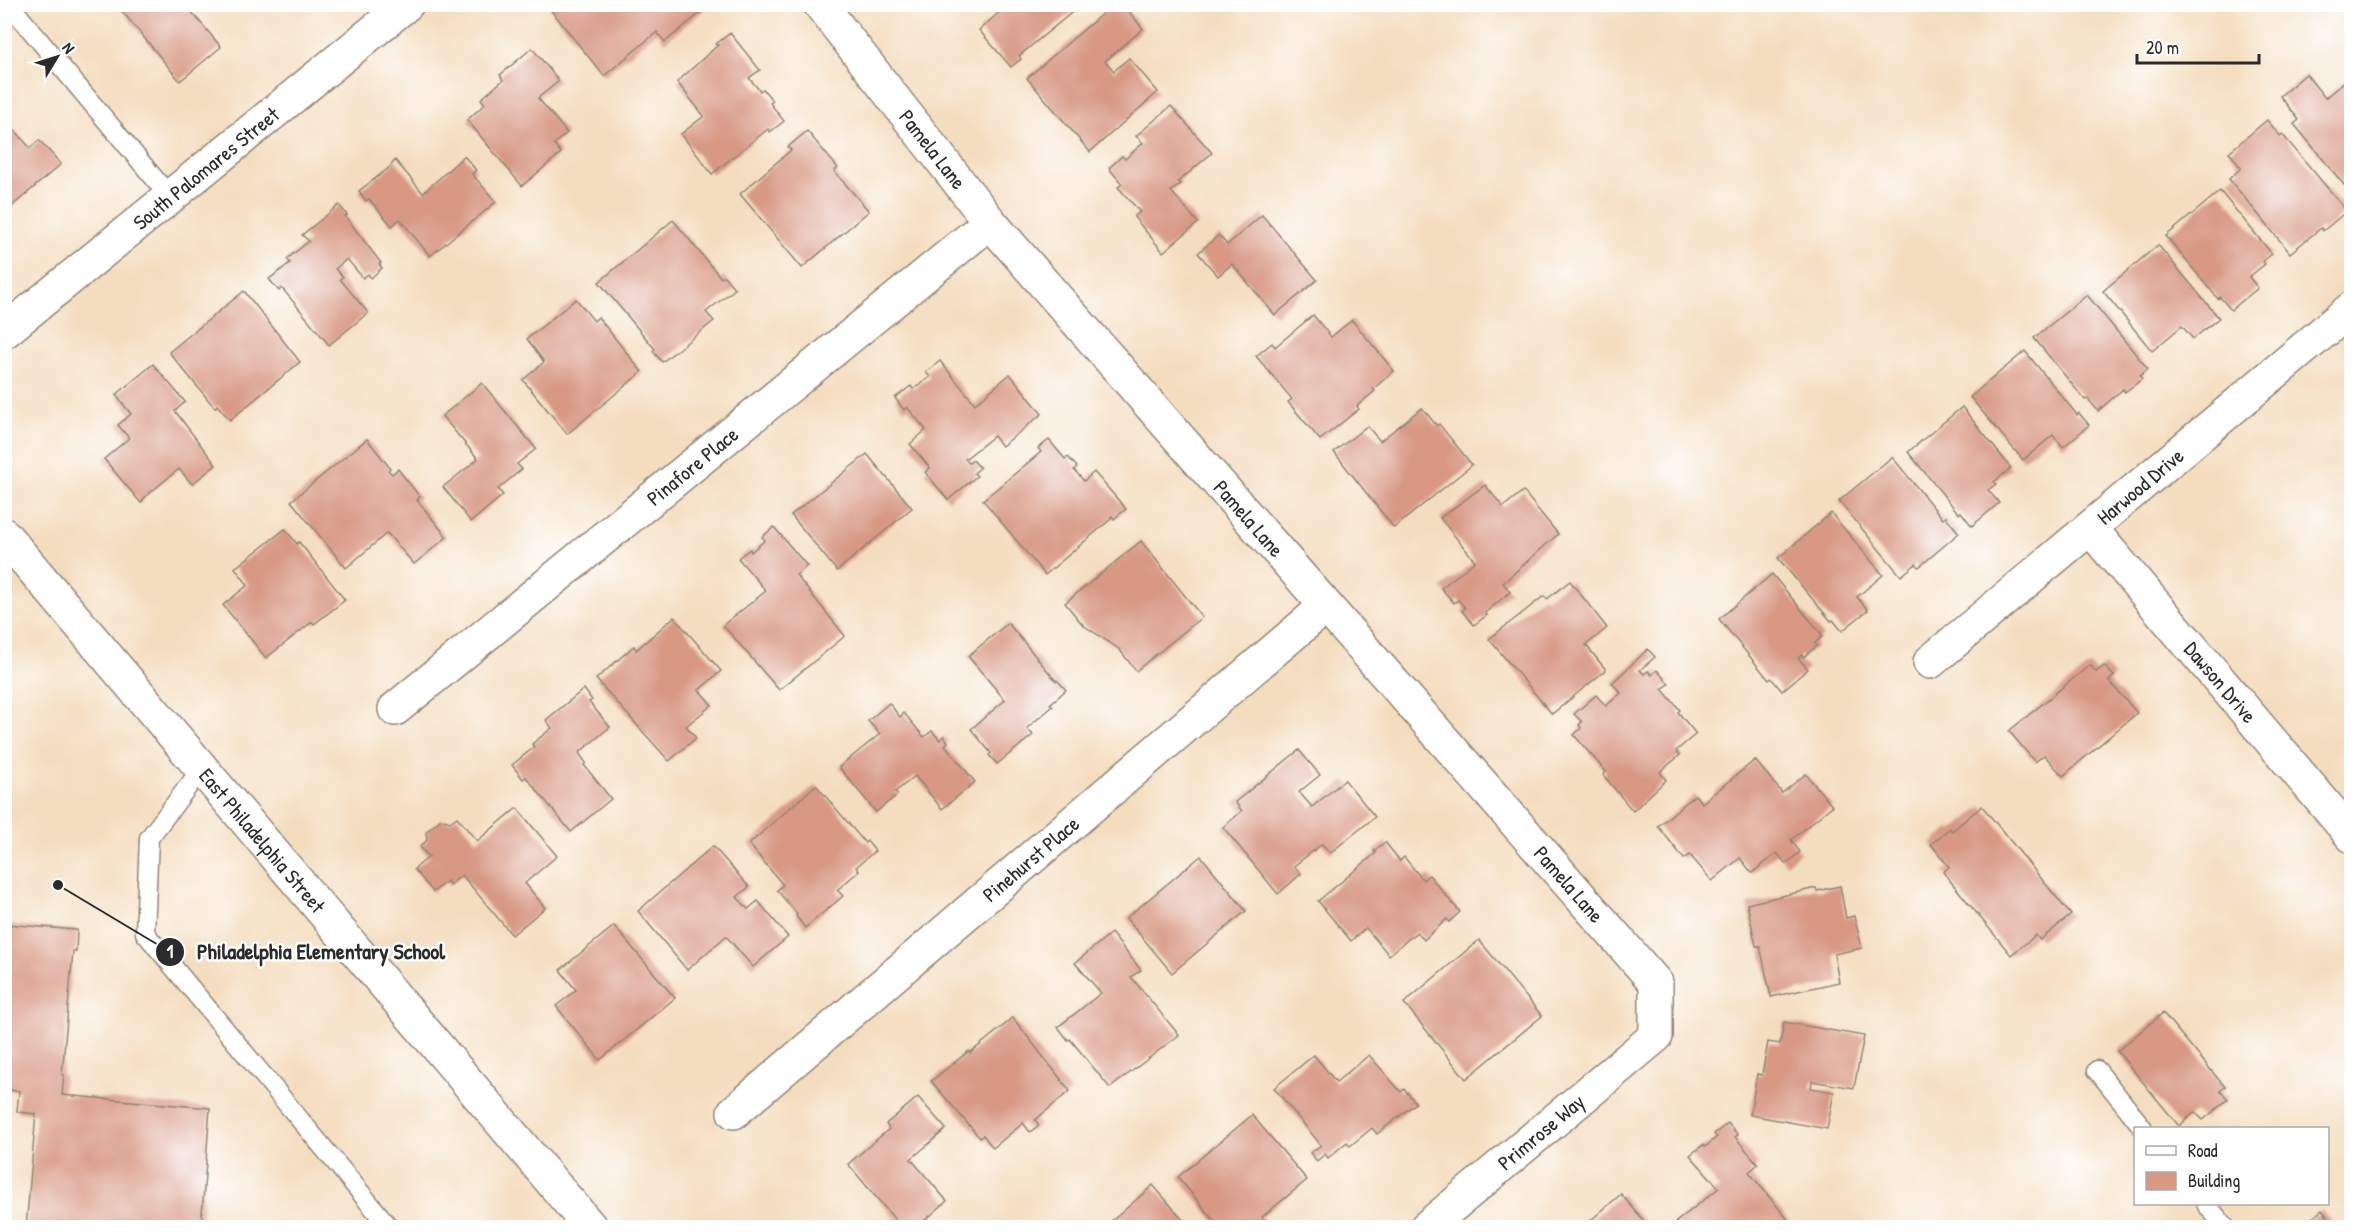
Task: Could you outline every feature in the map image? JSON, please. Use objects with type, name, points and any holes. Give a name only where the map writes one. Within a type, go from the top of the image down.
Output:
[{"type":"street","name":"South Palomares Street","points":[[4,332],[170,197],[373,14],[407,4]]},
{"type":"street","name":"Pamela Lane","points":[[820,4],[990,222],[1656,983],[1656,1036]]},
{"type":"street","name":"Pinafore Place","points":[[395,709],[990,222]]},
{"type":"street","name":"Harwood Drive","points":[[1930,662],[2352,308]]},
{"type":"street","name":"Dawson Drive","points":[[2090,528],[2352,836]]},
{"type":"street","name":"East Philadelphia Street","points":[[4,535],[591,1227]]},
{"type":"street","name":"Pinehurst Place","points":[[734,1112],[1326,606]]},
{"type":"street","name":"Primrose Way","points":[[1426,1227],[1656,1036]]},
{"type":"lane","points":[[9,4],[170,197]]},
{"type":"lane","points":[[202,768],[149,838],[145,933],[390,1227]]},
{"type":"lane","points":[[2097,1070],[2142,1127]]},
{"type":"lane","points":[[2208,1205],[2226,1227]]},
{"type":"building","points":[[130,4],[185,4],[221,47],[180,81],[122,11]]},
{"type":"building","points":[[555,4],[700,4],[704,10],[665,42],[657,32],[604,76],[550,9]]},
{"type":"building","points":[[1009,4],[1082,4],[1019,56],[1021,59],[1011,67],[979,30]]},
{"type":"building","points":[[1107,4],[1123,4],[1143,29],[1105,61],[1114,71],[1129,58],[1158,92],[1090,152],[1027,78],[1109,8]]},
{"type":"building","points":[[730,33],[760,70],[749,78],[773,101],[770,103],[784,121],[770,132],[768,129],[712,174],[681,134],[704,116],[677,82]]},
{"type":"building","points":[[532,48],[559,81],[538,98],[567,133],[554,144],[561,153],[522,186],[467,120],[485,104],[481,99],[503,80],[500,75]]},
{"type":"building","points":[[2306,74],[2325,98],[2346,80],[2352,86],[2352,190],[2346,184],[2344,185],[2294,124],[2299,120],[2280,96]]},
{"type":"building","points":[[1171,106],[1212,153],[1178,182],[1181,184],[1171,191],[1198,223],[1163,252],[1134,217],[1140,212],[1118,187],[1122,184],[1109,168],[1122,156],[1125,159],[1143,143],[1136,136]]},
{"type":"building","points":[[4,117],[30,148],[39,140],[61,164],[4,213]]},
{"type":"building","points":[[2267,120],[2280,136],[2282,134],[2347,211],[2323,231],[2321,228],[2290,253],[2229,179],[2241,168],[2229,152]]},
{"type":"building","points":[[807,131],[838,168],[834,171],[869,211],[802,268],[740,194],[791,150],[788,147]]},
{"type":"building","points":[[464,156],[476,170],[472,174],[496,202],[430,256],[400,219],[392,226],[359,191],[390,167],[395,160],[423,193]]},
{"type":"building","points":[[2220,191],[2272,254],[2263,261],[2265,264],[2249,277],[2258,288],[2231,310],[2220,297],[2218,299],[2166,236]]},
{"type":"building","points":[[339,205],[381,263],[379,264],[382,268],[371,278],[368,274],[363,278],[347,259],[335,269],[343,277],[340,279],[368,313],[329,345],[282,288],[279,291],[269,279],[290,263],[287,259],[309,241],[302,235]]},
{"type":"building","points":[[1262,215],[1317,280],[1275,315],[1232,264],[1218,276],[1198,253],[1219,235],[1227,245]]},
{"type":"building","points":[[673,220],[721,278],[724,276],[735,289],[706,312],[714,321],[662,362],[653,351],[655,349],[599,282]]},
{"type":"building","points":[[2158,245],[2219,318],[2193,339],[2182,326],[2152,351],[2103,291]]},
{"type":"building","points":[[244,291],[300,362],[230,420],[217,405],[215,408],[169,352]]},
{"type":"building","points":[[2087,295],[2148,369],[2140,376],[2142,379],[2125,392],[2123,389],[2098,411],[2088,399],[2085,400],[2034,338]]},
{"type":"building","points":[[576,299],[594,321],[598,317],[642,372],[567,434],[523,380],[544,362],[527,339]]},
{"type":"building","points":[[1313,315],[1331,337],[1352,320],[1394,371],[1357,406],[1359,409],[1320,440],[1288,402],[1292,399],[1256,356],[1272,343],[1275,347]]},
{"type":"building","points":[[2025,351],[2077,415],[2079,413],[2089,425],[2063,447],[2053,435],[2023,460],[1970,397]]},
{"type":"building","points":[[940,361],[975,404],[1010,374],[1042,414],[1002,446],[994,436],[965,459],[969,463],[973,460],[980,468],[974,473],[977,476],[948,500],[925,472],[930,468],[910,444],[926,430],[907,407],[904,410],[895,398],[911,386],[913,389],[930,377],[926,372]]},
{"type":"building","points":[[153,364],[185,402],[175,411],[216,465],[192,484],[179,469],[146,496],[141,503],[104,459],[129,438],[118,425],[131,414],[116,395]]},
{"type":"building","points":[[482,383],[536,449],[517,464],[522,469],[498,489],[503,495],[471,522],[443,487],[478,459],[442,416]]},
{"type":"building","points":[[1962,407],[2011,468],[1988,490],[1999,503],[1972,526],[1961,512],[1959,514],[1908,452]]},
{"type":"building","points":[[1422,408],[1437,426],[1439,424],[1472,465],[1394,528],[1334,452],[1367,426],[1380,441]]},
{"type":"building","points":[[367,439],[390,468],[388,470],[392,474],[398,469],[420,497],[417,500],[447,537],[414,564],[387,533],[346,568],[291,501]]},
{"type":"building","points":[[1049,440],[1065,459],[1068,457],[1077,467],[1074,470],[1084,481],[1094,472],[1126,509],[1114,519],[1112,516],[1045,575],[983,500],[1041,452],[1038,448]]},
{"type":"building","points":[[867,454],[912,508],[837,571],[791,515]]},
{"type":"building","points":[[1892,457],[1943,519],[1946,517],[1959,533],[1919,567],[1916,564],[1901,576],[1839,501]]},
{"type":"building","points":[[1485,485],[1503,507],[1523,491],[1558,534],[1503,583],[1510,592],[1474,625],[1462,611],[1465,608],[1458,600],[1454,603],[1441,588],[1475,561],[1440,518]]},
{"type":"building","points":[[1831,513],[1883,575],[1857,597],[1868,610],[1842,631],[1778,558]]},
{"type":"building","points":[[774,527],[807,566],[796,575],[845,636],[779,690],[723,625],[766,591],[738,558],[750,549],[751,552],[765,540],[762,537]]},
{"type":"building","points":[[285,529],[297,544],[299,542],[345,600],[266,658],[223,605],[248,585],[235,568]]},
{"type":"building","points":[[1141,541],[1202,617],[1136,671],[1119,649],[1083,625],[1065,603]]},
{"type":"building","points":[[1772,574],[1823,636],[1815,643],[1817,646],[1803,657],[1802,655],[1798,658],[1808,669],[1782,691],[1771,678],[1769,680],[1719,619]]},
{"type":"building","points":[[1570,581],[1607,628],[1586,645],[1606,670],[1552,714],[1489,639],[1544,596],[1547,599]]},
{"type":"building","points":[[674,617],[721,671],[699,690],[712,705],[686,726],[696,738],[669,761],[596,679],[634,646],[636,650]]},
{"type":"building","points":[[1008,623],[1066,690],[1050,704],[1053,706],[1027,728],[1033,735],[997,764],[971,729],[1005,700],[968,656]]},
{"type":"building","points":[[1648,649],[1655,657],[1640,670],[1644,674],[1648,671],[1652,675],[1657,670],[1669,684],[1662,689],[1696,734],[1676,751],[1680,755],[1660,772],[1666,780],[1633,811],[1603,775],[1606,772],[1574,735],[1581,728],[1579,725],[1582,722],[1574,714],[1596,695],[1606,706],[1621,693],[1612,683]]},
{"type":"building","points":[[2090,665],[2096,672],[2104,666],[2114,676],[2109,681],[2137,713],[2063,776],[2044,755],[2035,762],[2009,731]]},
{"type":"building","points":[[584,689],[592,700],[589,702],[610,727],[579,753],[586,763],[584,765],[611,799],[571,832],[526,777],[523,779],[512,765],[534,747],[532,744],[552,728],[546,720]]},
{"type":"building","points":[[889,703],[900,717],[904,713],[924,737],[932,731],[940,740],[944,736],[948,742],[945,745],[975,782],[942,809],[915,776],[895,792],[898,794],[876,812],[839,767],[880,734],[868,721]]},
{"type":"building","points":[[1299,750],[1320,775],[1299,792],[1312,807],[1345,780],[1375,817],[1330,853],[1322,844],[1294,866],[1301,874],[1278,894],[1223,827],[1242,811],[1235,802]]},
{"type":"building","points":[[1755,760],[1782,793],[1806,774],[1832,806],[1791,840],[1800,852],[1786,864],[1777,853],[1752,873],[1740,858],[1712,881],[1690,855],[1684,859],[1658,826],[1695,795],[1702,803]]},
{"type":"building","points":[[816,785],[865,843],[867,841],[875,851],[856,867],[859,871],[837,890],[843,896],[805,928],[796,916],[797,914],[777,890],[783,885],[749,844]]},
{"type":"building","points":[[1982,806],[2071,915],[2040,940],[2036,935],[2011,955],[1943,872],[1949,867],[1931,844],[1950,828],[1952,831]]},
{"type":"building","points":[[517,808],[557,856],[525,883],[545,908],[512,935],[462,875],[450,885],[447,881],[433,892],[414,869],[429,857],[420,847],[427,840],[426,832],[441,819],[450,822],[457,817],[477,841]]},
{"type":"building","points":[[1385,842],[1400,861],[1404,857],[1423,880],[1429,875],[1460,912],[1449,922],[1447,919],[1424,940],[1417,932],[1389,955],[1366,928],[1351,941],[1318,901],[1376,853],[1374,851]]},
{"type":"building","points":[[713,846],[749,887],[737,897],[748,909],[758,901],[788,937],[753,967],[726,936],[687,970],[638,911]]},
{"type":"building","points":[[1201,856],[1246,911],[1172,973],[1126,918]]},
{"type":"building","points":[[1840,886],[1846,918],[1854,916],[1862,948],[1834,954],[1839,982],[1771,997],[1760,946],[1756,946],[1747,904],[1816,888],[1817,891]]},
{"type":"building","points":[[5,924],[77,930],[76,951],[73,951],[62,1095],[210,1108],[201,1228],[26,1228],[36,1114],[17,1112],[19,1091],[5,1090]]},
{"type":"building","points":[[614,926],[675,998],[600,1060],[556,1006],[576,990],[560,970]]},
{"type":"building","points":[[1111,933],[1141,970],[1131,977],[1179,1035],[1110,1088],[1058,1027],[1101,993],[1075,963]]},
{"type":"building","points":[[1479,940],[1542,1016],[1466,1079],[1404,1003]]},
{"type":"building","points":[[2163,1013],[2225,1087],[2220,1091],[2228,1099],[2203,1120],[2195,1112],[2179,1126],[2117,1051]]},
{"type":"building","points":[[1013,1018],[1070,1091],[1035,1120],[1039,1125],[1030,1132],[1023,1123],[993,1148],[983,1135],[980,1138],[931,1081]]},
{"type":"building","points":[[1784,1022],[1864,1036],[1854,1088],[1812,1081],[1811,1088],[1834,1092],[1827,1129],[1750,1115],[1757,1074],[1762,1075],[1768,1042],[1780,1044]]},
{"type":"building","points":[[1314,1055],[1336,1082],[1369,1055],[1401,1092],[1404,1089],[1416,1103],[1377,1134],[1372,1128],[1350,1146],[1347,1142],[1328,1158],[1325,1154],[1317,1161],[1310,1153],[1321,1145],[1274,1088]]},
{"type":"building","points":[[918,1097],[946,1129],[911,1159],[947,1201],[916,1228],[902,1228],[848,1164],[889,1129],[886,1124]]},
{"type":"building","points":[[1252,1115],[1307,1180],[1262,1217],[1265,1221],[1256,1228],[1220,1228],[1178,1177]]},
{"type":"building","points":[[1728,1123],[1738,1135],[1735,1137],[1758,1164],[1749,1172],[1789,1221],[1780,1228],[1680,1228],[1676,1222],[1719,1188],[1690,1155],[1717,1137],[1714,1134]]},
{"type":"building","points":[[1153,1185],[1190,1228],[1103,1228],[1120,1214]]},
{"type":"building","points":[[1621,1194],[1650,1228],[1582,1228]]},
{"type":"building","points":[[2322,1210],[2337,1228],[2301,1228]]},
{"type":"place","name":"Philadelphia Elementary School","points":[[58,885]]}]
